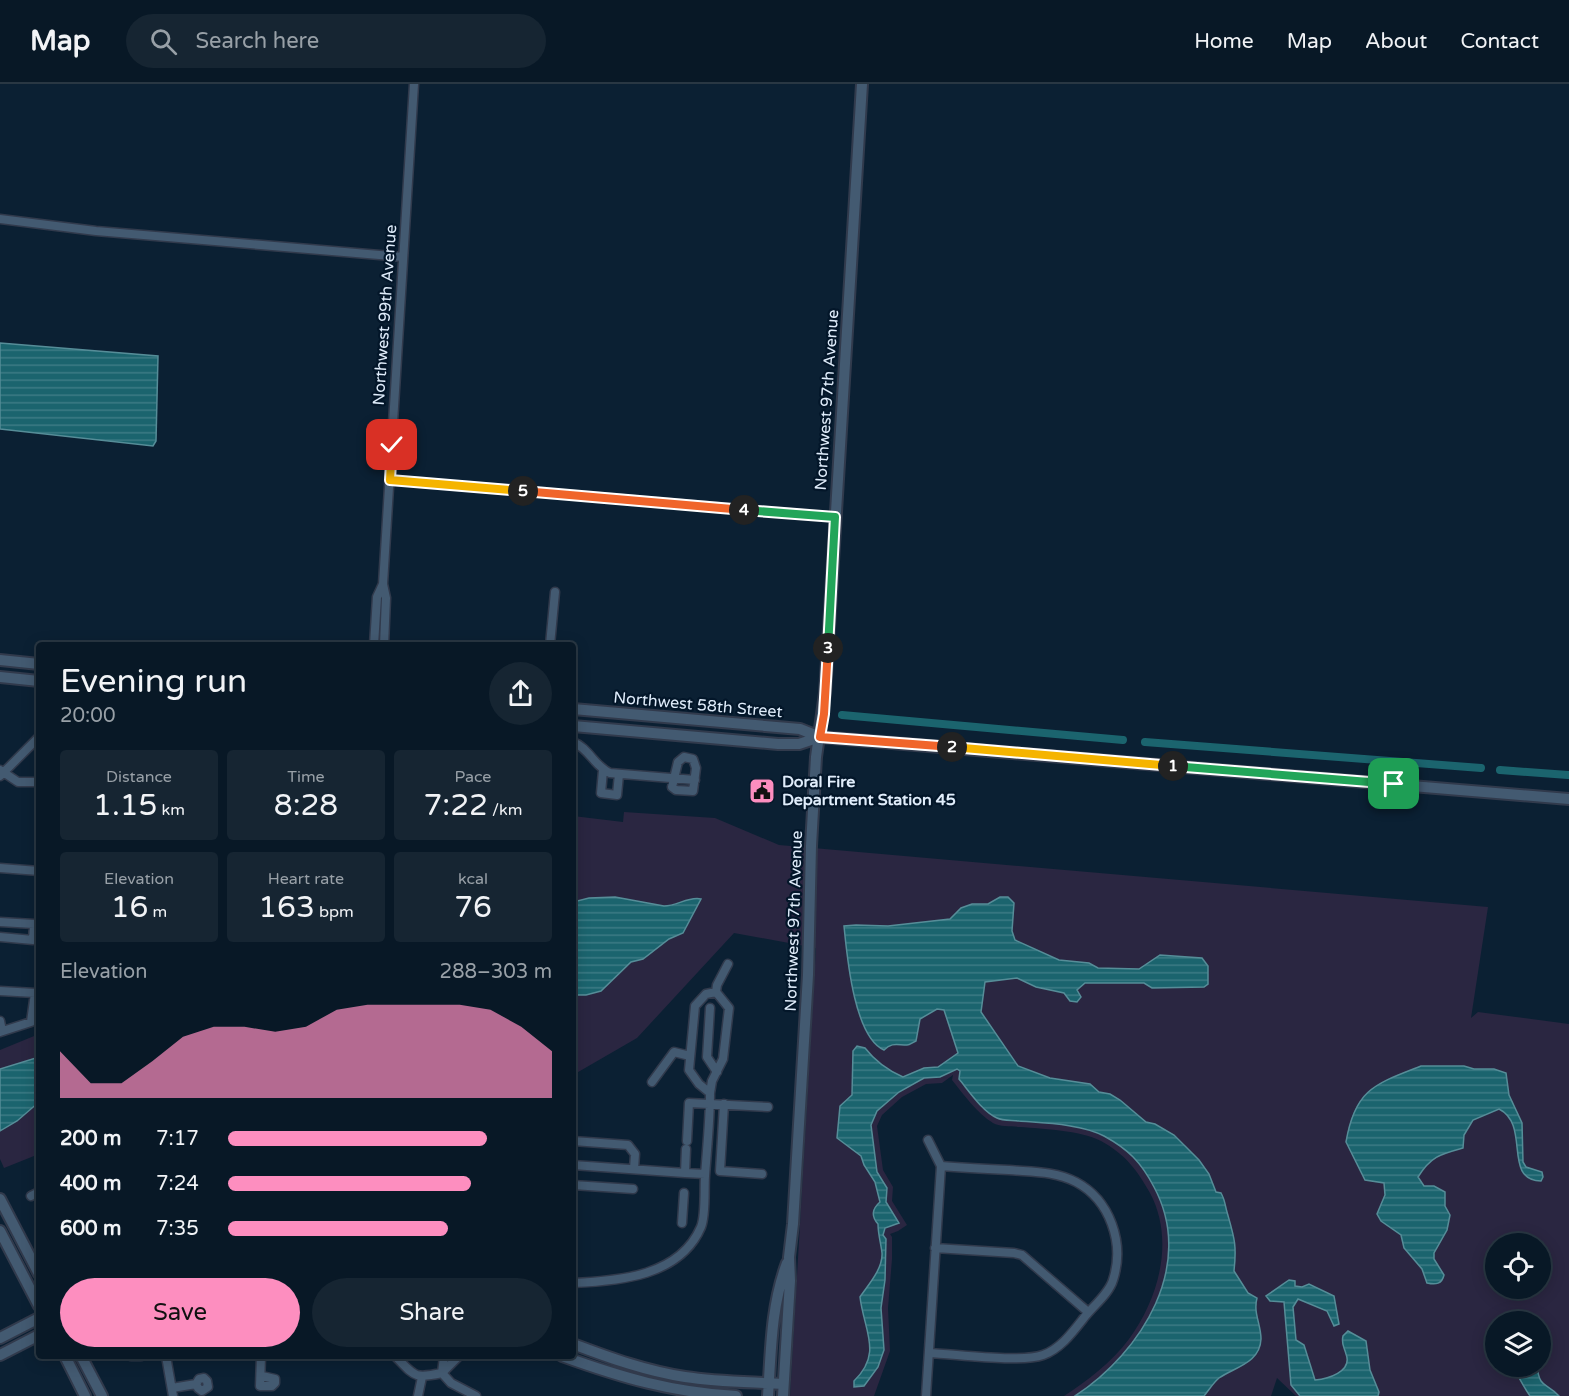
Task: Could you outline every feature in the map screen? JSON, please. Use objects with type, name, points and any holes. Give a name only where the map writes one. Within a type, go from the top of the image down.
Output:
[{"type":"street","name":"Northwest 99th Avenue","points":[[384,642],[386,598],[383,584],[414,84]]},
{"type":"street","name":"Northwest 97th Avenue","points":[[783,1396],[790,1281],[789,1257],[793,1224],[810,918],[816,757],[825,693],[862,84]]},
{"type":"street","points":[[0,219],[96,231],[404,256]]},
{"type":"street","points":[[390,480],[835,517]]},
{"type":"street","name":"Northwest 99th Avenue","points":[[374,642],[377,597],[383,584]]},
{"type":"street","points":[[550,642],[555,592]]},
{"type":"street","points":[[0,660],[36,664]]},
{"type":"street","points":[[0,677],[36,681]]},
{"type":"street","name":"Northwest 58th Street","points":[[576,709],[800,729],[820,737],[1569,800]]},
{"type":"street","name":"Northwest 58th Street","points":[[576,726],[778,744],[800,744],[820,737]]},
{"type":"street","points":[[36,740],[1,773],[18,782],[36,783]]},
{"type":"street","points":[[576,744],[584,748],[603,770],[619,774],[674,778]]},
{"type":"street","points":[[687,757],[693,759],[696,764],[694,790],[672,789],[674,778],[679,760],[687,757]]},
{"type":"street","points":[[603,770],[601,793],[617,795],[619,774]]},
{"type":"street","points":[[0,868],[36,871]]},
{"type":"street","points":[[0,922],[34,924],[33,940],[0,938]]},
{"type":"street","points":[[576,1283],[624,1278],[644,1274],[671,1264],[687,1249],[702,1225],[710,1093],[712,1081],[723,1059],[729,1008],[716,992],[717,985],[728,964]]},
{"type":"street","points":[[0,992],[35,993],[31,1022],[1,1032],[0,1021]]},
{"type":"street","points":[[710,1093],[699,1084],[689,1070],[695,1006],[706,994],[716,992]]},
{"type":"street","points":[[710,1008],[707,1057],[717,1071]]},
{"type":"street","points":[[652,1082],[674,1052],[690,1056]]},
{"type":"street","points":[[685,1173],[689,1103],[768,1107]]},
{"type":"street","points":[[724,1104],[720,1171],[762,1174]]},
{"type":"street","points":[[926,1396],[941,1166],[928,1140]]},
{"type":"street","points":[[576,1142],[628,1145],[635,1154],[634,1169]]},
{"type":"street","points":[[576,1165],[705,1174]]},
{"type":"street","points":[[929,1353],[1025,1358],[1053,1350],[1069,1337],[1113,1281],[1118,1246],[1114,1228],[1104,1208],[1093,1192],[1074,1181],[1055,1173],[941,1166]]},
{"type":"street","points":[[576,1185],[633,1189]]},
{"type":"street","points":[[682,1223],[684,1193]]},
{"type":"street","points":[[0,1199],[36,1268]]},
{"type":"street","points":[[0,1231],[36,1300]]},
{"type":"street","points":[[935,1248],[1022,1255],[1088,1312]]},
{"type":"street","name":"Northwest 97th Avenue","points":[[768,1396],[772,1327],[781,1280],[789,1257]]},
{"type":"street","points":[[0,1338],[36,1320]]},
{"type":"street","points":[[0,1356],[36,1337]]},
{"type":"street","points":[[576,1345],[621,1362],[674,1375],[783,1384]]},
{"type":"street","points":[[66,1359],[85,1396]]},
{"type":"street","points":[[83,1359],[102,1396]]},
{"type":"street","points":[[166,1359],[172,1392],[196,1384]]},
{"type":"street","points":[[261,1359],[262,1376]]},
{"type":"street","points":[[398,1359],[407,1369],[422,1377],[442,1373],[456,1359]]},
{"type":"street","points":[[444,1359],[442,1373],[451,1383],[476,1396]]},
{"type":"street","points":[[570,1359],[619,1377],[671,1390],[736,1396]]},
{"type":"street","points":[[671,1390],[674,1375]]},
{"type":"street","points":[[418,1396],[422,1377]]},
{"type":"shaded area","points":[[0,343],[158,356],[156,441],[153,446],[0,429]]},
{"type":"shaded area","points":[[624,812],[715,818],[779,845],[1488,907],[1471,1018],[1478,1012],[1569,1024],[1569,1396],[1296,1396],[1277,1378],[1271,1396],[1064,1396],[1115,1356],[1140,1323],[1160,1268],[1162,1249],[1158,1211],[1150,1193],[1135,1170],[1124,1157],[1109,1146],[1092,1137],[1072,1132],[1003,1126],[993,1123],[966,1098],[952,1080],[953,1075],[942,1083],[926,1084],[902,1097],[882,1115],[877,1126],[883,1170],[893,1187],[892,1201],[907,1225],[890,1234],[892,1259],[888,1308],[890,1351],[874,1396],[790,1396],[816,948],[734,933],[637,1038],[576,1073],[576,995],[601,991],[631,962],[643,959],[669,939],[683,933],[700,900],[691,899],[664,906],[615,897],[589,898],[576,901],[576,816],[623,822]]},
{"type":"shaded area","points":[[615,897],[664,906],[696,898],[701,899],[683,933],[669,939],[643,959],[631,962],[601,991],[576,995],[576,901],[589,898]]},
{"type":"shaded area","points":[[1000,897],[1008,897],[1014,903],[1012,931],[1015,940],[1059,960],[1089,963],[1098,968],[1139,969],[1160,955],[1202,958],[1208,966],[1208,984],[1204,987],[1152,988],[1144,983],[1085,983],[1077,990],[1081,997],[1077,1002],[1070,1001],[1064,993],[1036,987],[1017,978],[985,982],[981,1012],[1018,1066],[1050,1078],[1090,1084],[1099,1092],[1110,1094],[1120,1100],[1146,1122],[1155,1124],[1174,1135],[1199,1160],[1209,1174],[1216,1192],[1221,1193],[1234,1241],[1234,1271],[1248,1293],[1257,1298],[1256,1309],[1261,1339],[1260,1347],[1251,1359],[1219,1378],[1204,1396],[1075,1396],[1099,1378],[1122,1356],[1141,1331],[1155,1304],[1165,1276],[1169,1246],[1165,1217],[1154,1187],[1144,1170],[1120,1146],[1104,1136],[1085,1129],[997,1118],[986,1111],[971,1095],[959,1079],[960,1071],[957,1069],[940,1077],[924,1078],[899,1092],[877,1111],[871,1125],[877,1172],[887,1188],[886,1202],[899,1223],[885,1228],[883,1235],[886,1239],[885,1280],[881,1308],[884,1350],[878,1367],[864,1386],[854,1387],[854,1381],[863,1371],[870,1351],[860,1297],[878,1271],[882,1253],[878,1224],[873,1215],[875,1207],[880,1202],[875,1182],[861,1156],[837,1138],[840,1106],[852,1095],[853,1051],[857,1046],[865,1048],[882,1065],[903,1077],[924,1068],[938,1067],[958,1053],[944,1010],[937,1009],[920,1019],[916,1041],[907,1045],[892,1045],[884,1050],[874,1042],[859,1013],[854,994],[844,926],[888,926],[950,919],[961,908],[972,904],[988,904]]},
{"type":"shaded area","points":[[36,1035],[36,1058],[0,1069],[0,1050]]},
{"type":"shaded area","points":[[36,1058],[36,1105],[17,1121],[0,1131],[0,1069]]},
{"type":"shaded area","points":[[1421,1066],[1464,1066],[1474,1069],[1494,1069],[1506,1073],[1509,1095],[1522,1123],[1523,1162],[1526,1167],[1542,1172],[1543,1177],[1541,1181],[1529,1178],[1522,1172],[1514,1127],[1499,1109],[1473,1120],[1464,1135],[1463,1148],[1443,1154],[1427,1164],[1418,1177],[1424,1186],[1434,1186],[1445,1192],[1445,1206],[1450,1215],[1447,1230],[1434,1253],[1434,1259],[1444,1275],[1442,1280],[1436,1284],[1427,1283],[1422,1269],[1404,1248],[1401,1235],[1381,1221],[1377,1214],[1385,1195],[1384,1183],[1365,1180],[1346,1142],[1355,1110],[1362,1099],[1379,1084]]},
{"type":"shaded area","points":[[36,1105],[36,1155],[4,1168],[0,1159],[0,1131],[17,1121]]},
{"type":"shaded area","points":[[1289,1280],[1295,1281],[1295,1286],[1302,1287],[1309,1284],[1334,1296],[1339,1324],[1334,1326],[1327,1311],[1298,1299],[1293,1307],[1296,1340],[1304,1345],[1315,1380],[1332,1376],[1346,1366],[1347,1360],[1342,1339],[1348,1331],[1366,1341],[1370,1370],[1379,1392],[1378,1396],[1300,1396],[1291,1385],[1284,1302],[1270,1301],[1266,1296]]},
{"type":"shaded area","points":[[1519,1377],[1539,1377],[1559,1396],[1530,1396]]},
{"type":"waterway","points":[[842,715],[1123,740]]},
{"type":"waterway","points":[[1145,742],[1481,768]]},
{"type":"waterway","points":[[1500,770],[1568,775]]},
{"type":"place","name":"Doral Fire Department Station 45","points":[[762,791]]},
{"type":"route","points":[[392,445],[390,480],[835,517],[824,714],[820,737],[1394,784]]}]
